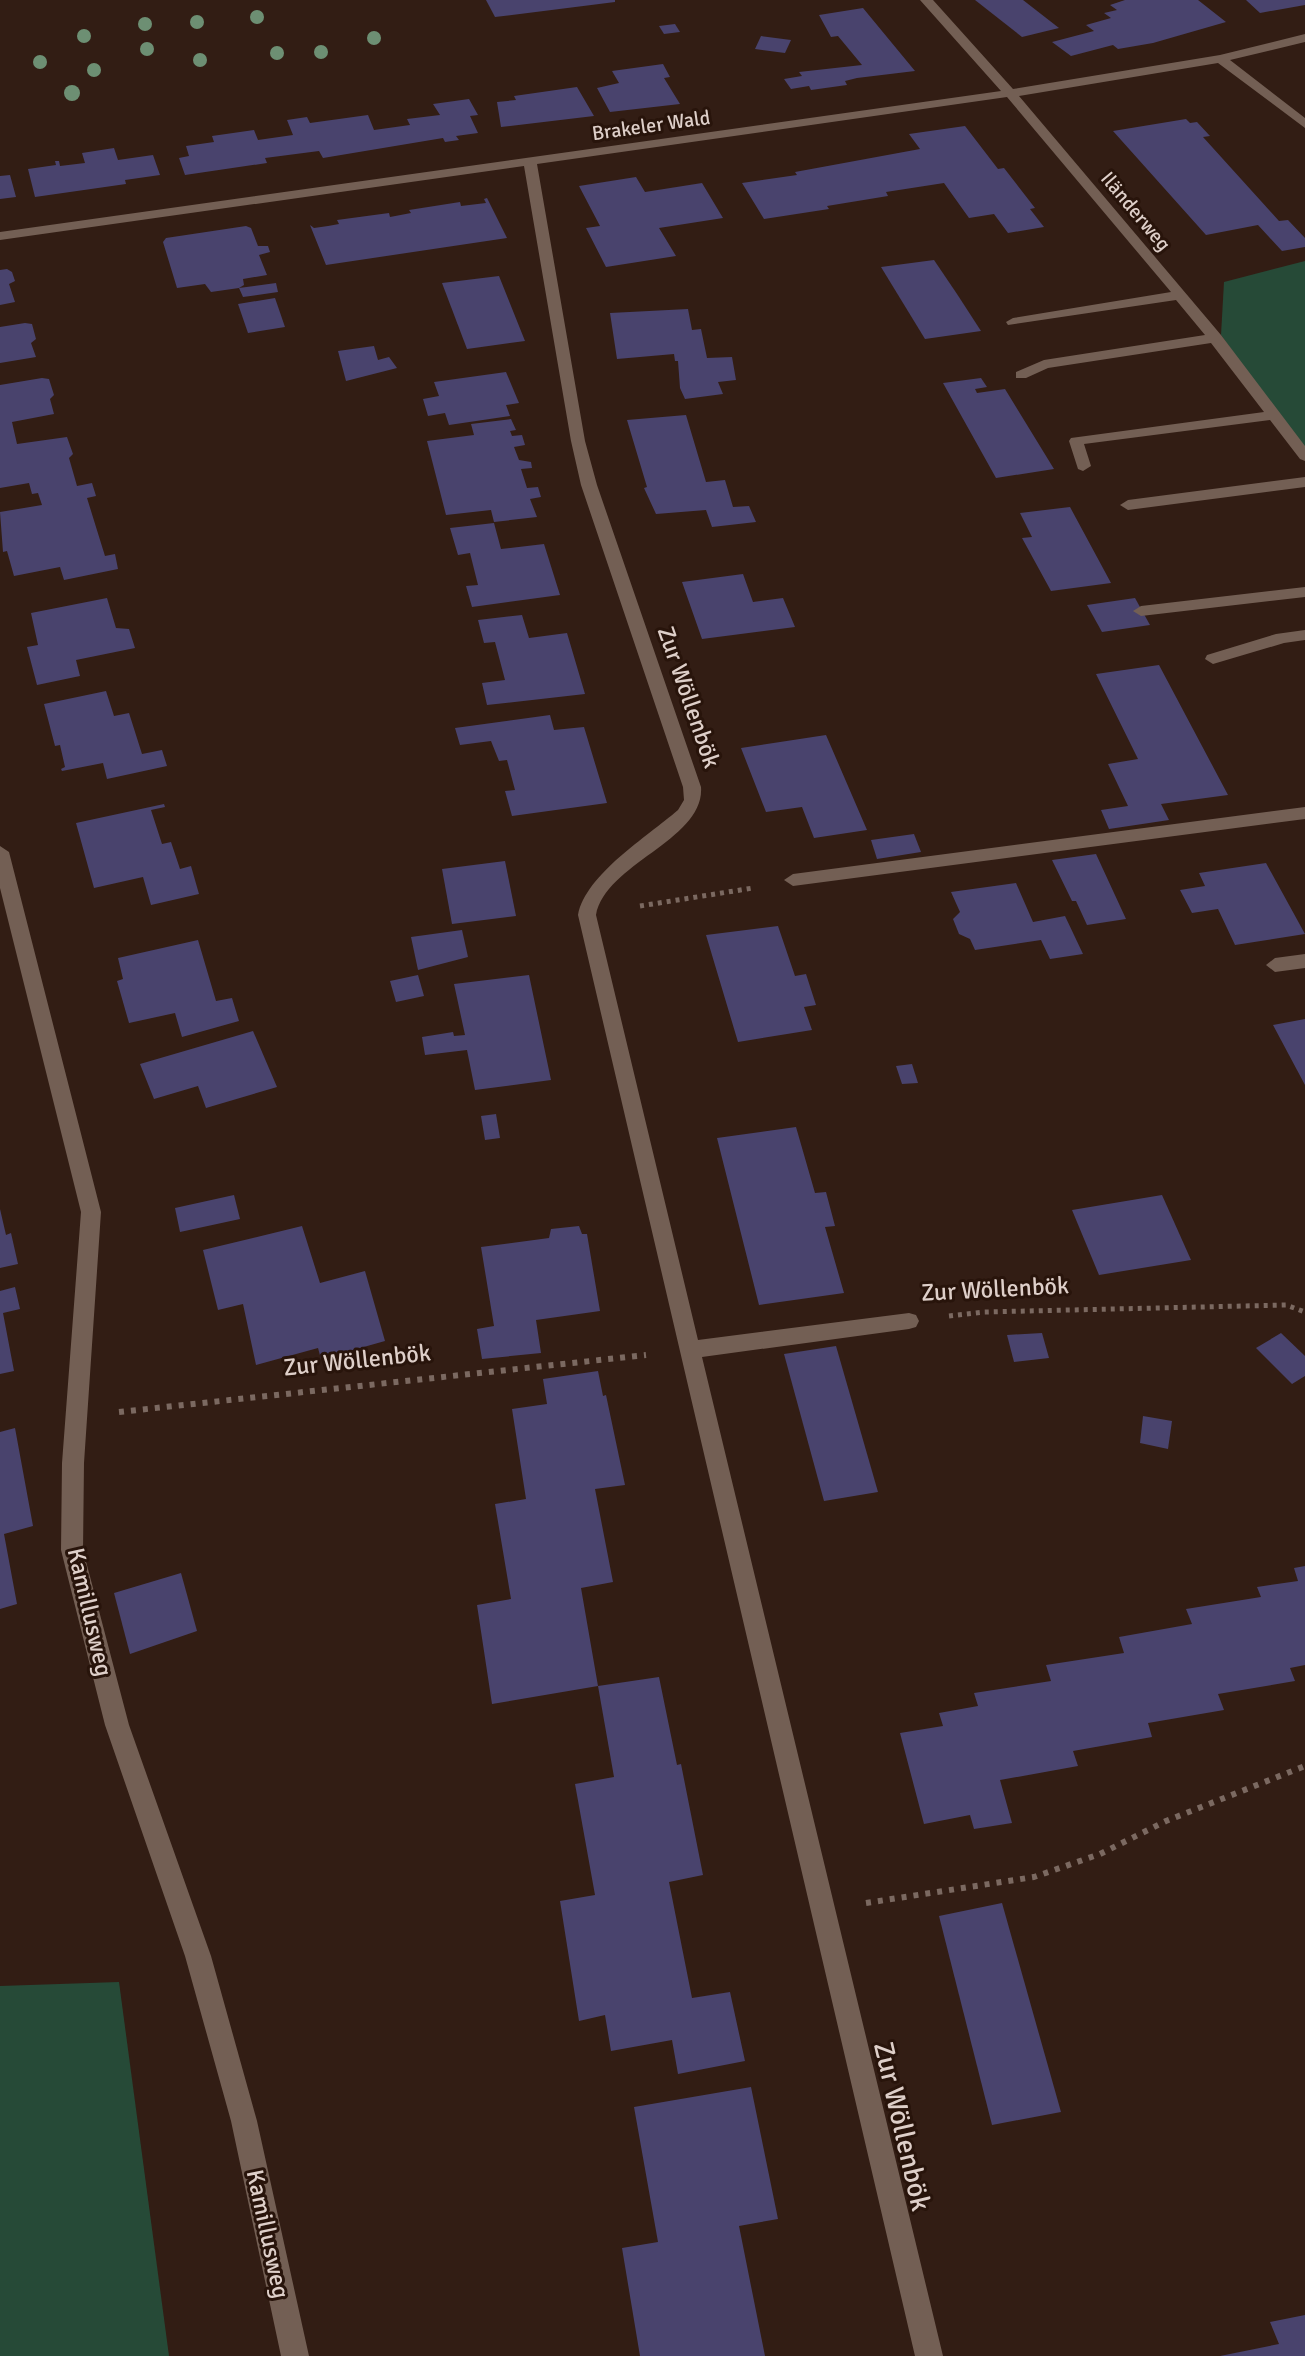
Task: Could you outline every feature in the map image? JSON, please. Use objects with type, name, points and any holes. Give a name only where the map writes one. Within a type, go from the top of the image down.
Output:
[{"type":"street","name":"Iländerweg","points":[[926,0],[1011,93],[1216,338],[1305,456]]},
{"type":"street","name":"Brakeler Wald","points":[[0,236],[1011,93],[1220,59],[1305,38]]},
{"type":"street","points":[[1220,59],[1305,124]]},
{"type":"street","name":"Zur Wöllenbök","points":[[530,162],[578,441],[589,485],[692,787],[693,800],[685,814],[598,888],[590,900],[587,915],[929,2356]]},
{"type":"street","points":[[1013,322],[1180,295]]},
{"type":"street","points":[[1021,375],[1044,364],[1216,338]]},
{"type":"street","points":[[1083,466],[1076,441],[1274,415]]},
{"type":"street","points":[[1128,505],[1305,482]]},
{"type":"street","points":[[1141,611],[1305,592]]},
{"type":"street","points":[[1213,659],[1282,638],[1305,635]]},
{"type":"street","points":[[793,880],[1305,813]]},
{"type":"street","name":"Kamillusweg","points":[[0,852],[91,1212],[73,1463],[72,1550],[117,1725],[207,1986],[244,2121],[295,2356]]},
{"type":"street","points":[[1275,965],[1305,961]]},
{"type":"street","name":"Zur Wöllenbök","points":[[689,1350],[909,1321]]},
{"type":"path","points":[[587,915],[793,880]]},
{"type":"path","name":"Zur Wöllenbök","points":[[909,1321],[984,1312],[1286,1305],[1305,1312]]},
{"type":"path","name":"Zur Wöllenbök","points":[[78,1417],[689,1350]]},
{"type":"path","points":[[824,1909],[1034,1877],[1100,1854],[1166,1821],[1305,1766]]},
{"type":"green space","points":[[1305,261],[1305,453],[1221,335],[1224,282]]},
{"type":"green space","points":[[119,1982],[169,2356],[0,2356],[0,1986]]},
{"type":"building","points":[[486,0],[615,0],[615,2],[495,17]]},
{"type":"building","points":[[975,0],[1023,0],[1059,28],[1022,37]]},
{"type":"building","points":[[1125,0],[1198,0],[1226,22],[1153,43],[1118,49],[1113,45],[1071,56],[1052,42],[1094,31],[1086,25],[1111,18],[1104,13],[1117,10],[1110,5]]},
{"type":"building","points":[[1246,0],[1305,0],[1305,5],[1260,13]]},
{"type":"building","points":[[863,8],[915,71],[857,78],[845,81],[847,85],[811,90],[809,86],[791,89],[784,79],[802,76],[799,72],[862,65],[838,36],[831,37],[819,15]]},
{"type":"building","points":[[675,24],[680,32],[664,34],[659,26]]},
{"type":"building","points":[[761,36],[791,40],[785,53],[755,49]]},
{"type":"building","points":[[663,64],[670,77],[664,78],[680,104],[610,112],[597,88],[619,83],[612,71]]},
{"type":"building","points":[[577,87],[594,116],[501,127],[497,102],[516,100],[514,96]]},
{"type":"building","points":[[469,99],[478,115],[470,116],[478,133],[456,136],[459,140],[445,142],[443,138],[323,158],[319,151],[265,158],[267,163],[185,175],[179,158],[189,156],[186,146],[214,142],[212,136],[254,130],[258,140],[293,135],[287,120],[307,117],[310,123],[368,115],[374,130],[410,125],[407,119],[440,115],[433,104]]},
{"type":"building","points":[[1186,119],[1190,123],[1197,122],[1210,136],[1203,137],[1279,221],[1288,220],[1305,238],[1305,247],[1282,251],[1258,225],[1206,235],[1113,131]]},
{"type":"building","points":[[965,126],[998,169],[1004,168],[1035,208],[1030,209],[1044,227],[1008,233],[994,214],[969,218],[944,183],[886,192],[888,196],[827,206],[829,209],[764,219],[742,183],[797,175],[795,172],[920,149],[909,134]]},
{"type":"building","points":[[114,148],[118,160],[153,155],[160,175],[125,180],[126,184],[35,197],[28,169],[56,165],[55,161],[59,161],[60,166],[85,163],[82,153]]},
{"type":"building","points":[[10,175],[16,197],[0,199],[0,176]]},
{"type":"building","points":[[636,177],[645,192],[702,183],[723,218],[659,228],[676,256],[606,267],[586,228],[600,226],[579,186]]},
{"type":"building","points":[[487,198],[507,238],[326,265],[310,225],[314,228],[328,226],[339,224],[337,220],[389,213],[390,217],[411,213],[409,210],[460,202],[461,206],[486,203],[484,199]]},
{"type":"building","points":[[246,226],[251,228],[258,246],[268,246],[270,252],[259,255],[267,275],[243,279],[244,285],[211,292],[205,284],[177,288],[163,242],[166,238]]},
{"type":"building","points":[[934,260],[981,331],[925,339],[881,267]]},
{"type":"building","points":[[0,270],[12,272],[15,281],[9,284],[15,302],[0,305]]},
{"type":"building","points":[[499,276],[525,341],[467,349],[442,283]]},
{"type":"building","points":[[276,283],[278,292],[243,297],[239,288]]},
{"type":"building","points":[[275,298],[285,327],[248,333],[238,304]]},
{"type":"building","points":[[688,309],[692,330],[701,329],[707,358],[732,357],[736,380],[718,382],[723,394],[685,399],[674,354],[617,359],[610,313]]},
{"type":"building","points":[[32,324],[36,339],[31,343],[36,357],[0,363],[0,327]]},
{"type":"building","points":[[374,346],[378,360],[389,357],[397,368],[346,381],[338,351]]},
{"type":"building","points":[[506,372],[519,403],[506,405],[510,416],[449,425],[445,413],[428,416],[423,399],[439,396],[434,382]]},
{"type":"building","points":[[981,378],[987,387],[975,389],[977,393],[1005,389],[1054,469],[996,478],[943,383]]},
{"type":"building","points":[[49,379],[54,395],[50,399],[54,414],[12,422],[17,444],[67,437],[73,454],[69,458],[77,486],[92,483],[96,496],[87,498],[105,556],[115,554],[118,569],[64,580],[60,567],[14,576],[7,551],[3,552],[0,512],[42,505],[38,493],[32,494],[29,483],[0,488],[0,385]]},
{"type":"building","points":[[686,415],[706,482],[725,480],[733,507],[749,506],[756,522],[712,527],[706,510],[656,514],[644,488],[647,487],[627,420]]},
{"type":"building","points":[[511,419],[516,430],[510,431],[512,436],[522,435],[525,445],[514,447],[519,460],[531,462],[532,468],[521,469],[527,488],[538,487],[541,497],[530,499],[537,517],[494,522],[491,510],[446,515],[427,441],[474,435],[471,424]]},
{"type":"building","points":[[1070,507],[1111,583],[1051,591],[1022,538],[1032,537],[1020,513]]},
{"type":"building","points":[[494,523],[501,549],[544,544],[560,595],[472,607],[466,586],[478,585],[470,553],[458,555],[450,528]]},
{"type":"building","points":[[743,574],[753,602],[783,598],[795,627],[702,639],[682,582]]},
{"type":"building","points":[[107,598],[116,628],[129,629],[135,648],[76,660],[80,676],[37,685],[27,647],[38,645],[31,613]]},
{"type":"building","points":[[1135,598],[1150,625],[1102,632],[1087,605]]},
{"type":"building","points":[[522,615],[529,638],[567,633],[585,694],[487,705],[482,683],[505,680],[495,642],[484,643],[478,620]]},
{"type":"building","points":[[1159,665],[1228,795],[1161,804],[1169,820],[1109,829],[1101,810],[1128,806],[1108,764],[1138,759],[1096,674]]},
{"type":"building","points":[[106,691],[114,716],[129,713],[142,754],[162,750],[167,766],[107,779],[103,763],[62,771],[65,767],[60,745],[55,746],[44,704]]},
{"type":"building","points":[[550,715],[554,730],[584,727],[607,803],[512,816],[505,791],[515,790],[507,760],[499,761],[491,741],[460,745],[455,728]]},
{"type":"building","points":[[826,735],[867,830],[814,838],[802,807],[766,812],[741,748]]},
{"type":"building","points":[[164,804],[165,807],[151,810],[162,844],[171,842],[180,869],[191,866],[199,894],[151,905],[143,877],[94,888],[76,823]]},
{"type":"building","points":[[914,834],[921,852],[877,859],[871,840]]},
{"type":"building","points":[[1096,854],[1126,919],[1087,925],[1052,860]]},
{"type":"building","points":[[505,861],[516,916],[452,924],[442,869]]},
{"type":"building","points":[[1266,863],[1305,934],[1235,945],[1218,909],[1192,913],[1180,890],[1205,886],[1199,873]]},
{"type":"building","points":[[1016,883],[1033,922],[1065,916],[1083,954],[1050,959],[1041,940],[975,950],[970,939],[959,934],[953,919],[960,912],[951,892]]},
{"type":"building","points":[[778,926],[795,976],[806,974],[816,1005],[804,1007],[812,1030],[738,1042],[706,935]]},
{"type":"building","points":[[462,930],[468,957],[418,970],[411,937]]},
{"type":"building","points":[[198,940],[216,1001],[232,998],[239,1021],[182,1037],[175,1013],[129,1023],[117,981],[123,979],[118,958]]},
{"type":"building","points":[[418,975],[424,996],[396,1002],[390,981]]},
{"type":"building","points":[[529,975],[551,1080],[475,1090],[467,1050],[425,1055],[422,1037],[453,1032],[454,1036],[465,1035],[454,984]]},
{"type":"building","points":[[1305,1019],[1305,1085],[1273,1025]]},
{"type":"building","points":[[253,1031],[277,1087],[206,1108],[198,1086],[154,1099],[140,1064]]},
{"type":"building","points":[[912,1064],[918,1083],[902,1084],[896,1066]]},
{"type":"building","points":[[496,1114],[500,1138],[485,1140],[481,1116]]},
{"type":"building","points":[[796,1127],[815,1193],[826,1192],[835,1226],[825,1227],[844,1293],[759,1305],[717,1138]]},
{"type":"building","points":[[234,1195],[240,1219],[180,1232],[175,1208]]},
{"type":"building","points":[[1162,1195],[1191,1260],[1099,1275],[1072,1210]]},
{"type":"building","points":[[0,1209],[6,1235],[11,1233],[18,1264],[0,1268]]},
{"type":"building","points":[[302,1226],[320,1283],[365,1271],[385,1341],[321,1359],[318,1348],[256,1365],[243,1304],[218,1310],[203,1250]]},
{"type":"building","points":[[579,1226],[582,1234],[587,1234],[600,1311],[536,1320],[541,1353],[482,1359],[477,1329],[494,1326],[481,1247],[549,1238],[551,1229]]},
{"type":"building","points":[[15,1287],[20,1309],[3,1313],[14,1371],[0,1374],[0,1291]]},
{"type":"building","points":[[1042,1333],[1049,1358],[1014,1362],[1007,1335]]},
{"type":"building","points":[[1281,1333],[1305,1356],[1305,1376],[1292,1384],[1256,1348]]},
{"type":"building","points":[[836,1346],[878,1492],[824,1501],[784,1354]]},
{"type":"building","points":[[598,1371],[625,1485],[595,1489],[613,1582],[581,1588],[598,1686],[492,1704],[477,1605],[511,1599],[495,1504],[526,1499],[512,1409],[547,1404],[543,1379]]},
{"type":"building","points":[[1143,1416],[1172,1421],[1168,1449],[1140,1443]]},
{"type":"building","points":[[15,1428],[33,1526],[4,1534],[17,1604],[0,1609],[0,1432]]},
{"type":"building","points":[[1305,1566],[1305,1665],[1290,1668],[1295,1681],[1218,1694],[1224,1710],[1148,1723],[1152,1737],[1073,1751],[1078,1766],[1000,1780],[1012,1823],[974,1829],[970,1815],[924,1824],[900,1733],[943,1726],[939,1713],[978,1706],[974,1693],[1051,1681],[1046,1665],[1124,1653],[1119,1637],[1192,1624],[1186,1609],[1261,1597],[1257,1587],[1298,1581],[1294,1568]]},
{"type":"building","points":[[181,1573],[197,1631],[130,1654],[114,1593]]},
{"type":"building","points":[[659,1677],[677,1765],[681,1764],[703,1875],[669,1882],[692,1998],[730,1992],[745,2061],[678,2074],[672,2040],[611,2051],[605,2015],[579,2021],[560,1901],[595,1895],[575,1784],[614,1777],[598,1686]]},
{"type":"building","points":[[1002,1903],[1061,2112],[992,2125],[939,1916]]},
{"type":"building","points":[[751,2087],[778,2219],[739,2226],[765,2356],[640,2356],[622,2248],[658,2242],[634,2107]]},
{"type":"building","points":[[1305,2315],[1305,2356],[1220,2356],[1279,2344],[1270,2322]]}]
